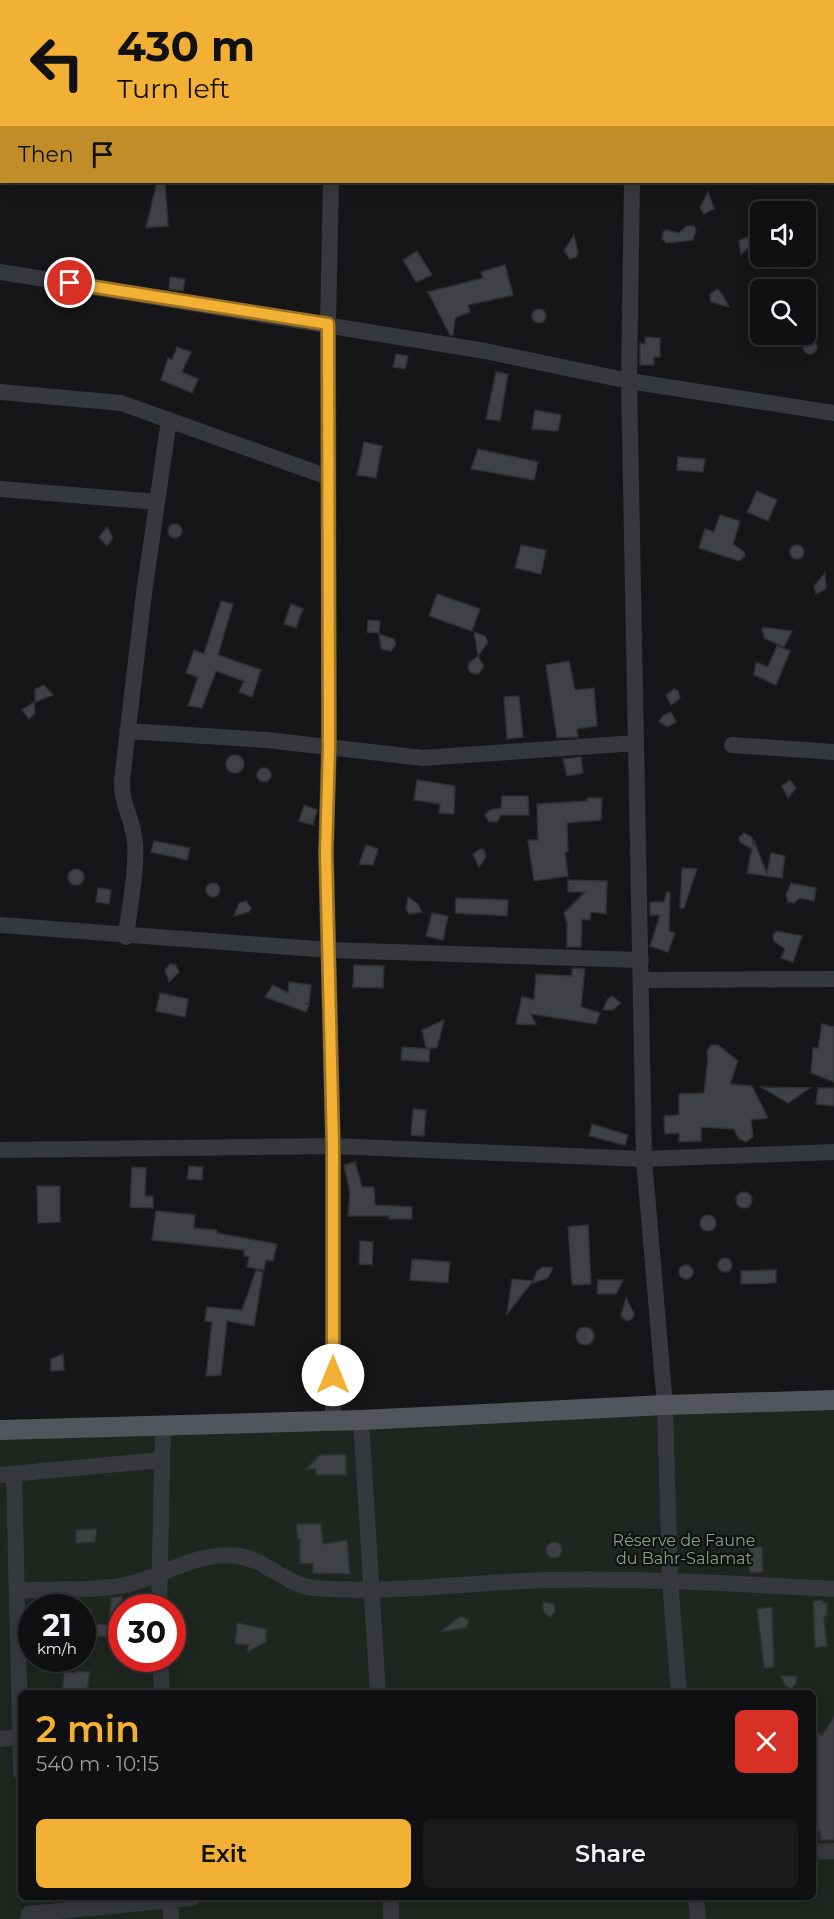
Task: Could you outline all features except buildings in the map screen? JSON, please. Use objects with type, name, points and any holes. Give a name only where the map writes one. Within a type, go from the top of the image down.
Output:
[{"type":"main road","points":[[0,1430],[361,1420],[664,1404],[834,1400]]},
{"type":"street","points":[[331,183],[328,324],[329,746],[326,853],[333,1146],[333,1421]]},
{"type":"street","points":[[632,183],[629,381],[644,1159],[664,1404],[670,1580],[679,1690]]},
{"type":"street","points":[[0,272],[328,324],[484,351],[629,381],[834,413]]},
{"type":"street","points":[[0,392],[121,403],[328,477]]},
{"type":"street","points":[[126,937],[135,844],[132,824],[122,796],[127,731],[169,420]]},
{"type":"street","points":[[0,489],[158,502]]},
{"type":"street","points":[[127,731],[329,746],[383,756],[423,758],[636,743]]},
{"type":"street","points":[[732,745],[834,752]]},
{"type":"street","points":[[0,925],[126,937],[329,950],[641,960]]},
{"type":"street","points":[[642,980],[834,979]]},
{"type":"street","points":[[0,1150],[333,1146],[644,1159],[834,1152]]},
{"type":"street","points":[[361,1420],[378,1690]]},
{"type":"street","points":[[159,1594],[161,1460],[164,1425]]},
{"type":"street","points":[[19,1690],[17,1591],[7,1475],[161,1460]]},
{"type":"street","points":[[17,1591],[126,1585],[203,1558],[239,1556],[305,1586],[371,1588],[546,1580],[670,1580],[834,1589]]},
{"type":"street","points":[[161,1672],[162,1690]]},
{"type":"street","points":[[0,1739],[18,1737]]},
{"type":"street","points":[[816,1852],[834,1851]]},
{"type":"street","points":[[28,1912],[151,1900]]},
{"type":"street","points":[[171,1900],[171,1919]]},
{"type":"street","points":[[391,1900],[391,1919]]},
{"type":"street","points":[[696,1900],[698,1919]]},
{"type":"green space","name":"Réserve de Faune du Bahr-Salamat","points":[[834,1400],[834,1919],[0,1919],[0,1430]]},
{"type":"route","points":[[70,283],[328,324],[330,535],[326,853],[333,1146],[333,1375]]}]
